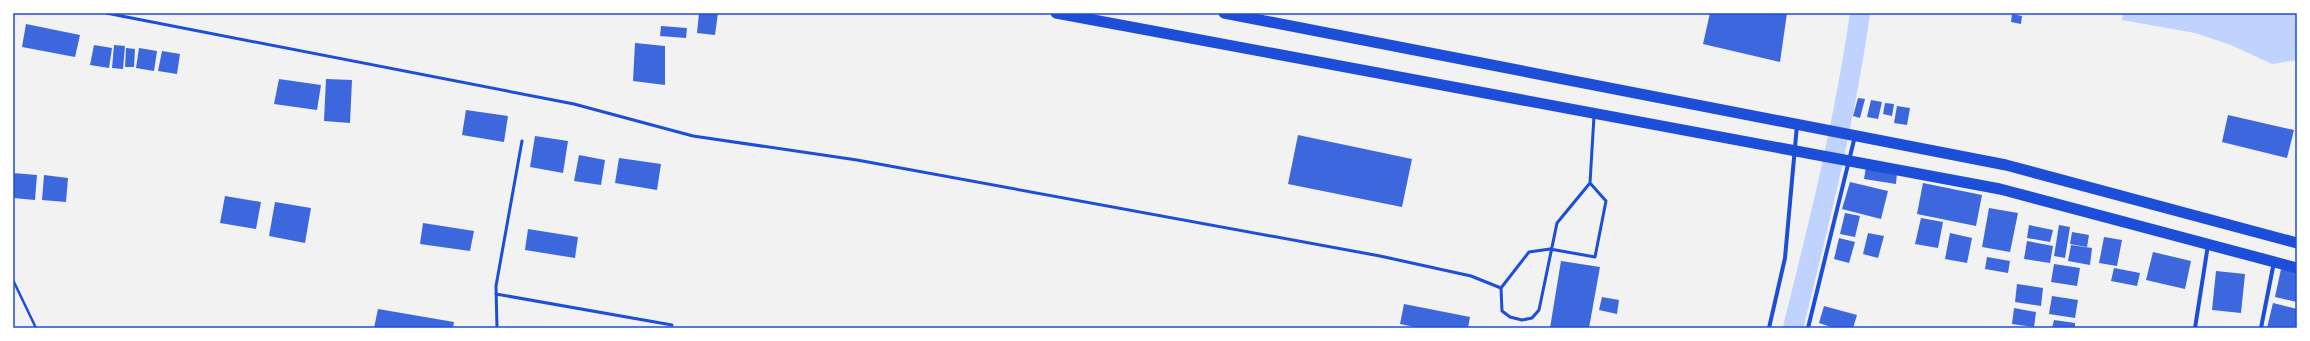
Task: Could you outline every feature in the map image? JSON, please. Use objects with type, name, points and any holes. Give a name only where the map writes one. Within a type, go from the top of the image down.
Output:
[{"type":"highway","points":[[1056,13],[2000,189],[2297,268]]},
{"type":"highway","points":[[1224,13],[1856,134],[2006,165],[2297,243]]},
{"type":"street","points":[[1769,328],[1785,258],[1797,123]]},
{"type":"street","points":[[1808,328],[1848,161],[1856,134]]},
{"type":"street","points":[[2195,328],[2208,245]]},
{"type":"street","points":[[2261,328],[2274,262]]},
{"type":"lane","points":[[106,13],[574,104],[693,136],[856,160],[1380,256],[1471,276],[1501,288]]},
{"type":"lane","points":[[1590,183],[1606,201],[1595,257],[1550,249],[1529,252],[1501,288],[1502,311],[1510,317],[1522,320],[1532,318],[1539,310],[1550,249],[1556,223],[1590,183],[1594,113]]},
{"type":"lane","points":[[497,328],[496,294],[522,141]]},
{"type":"lane","points":[[496,294],[672,325]]},
{"type":"path","points":[[13,280],[36,328]]},
{"type":"water","points":[[2123,13],[2297,13],[2297,60],[2272,64],[2231,45],[2195,33],[2122,20]]},
{"type":"building","points":[[699,13],[718,13],[715,35],[697,33]]},
{"type":"building","points":[[1710,13],[1787,13],[1780,62],[1703,44]]},
{"type":"building","points":[[2012,14],[2022,16],[2021,24],[2011,22]]},
{"type":"building","points":[[26,24],[80,35],[75,57],[22,47]]},
{"type":"building","points":[[661,26],[687,28],[686,38],[660,36]]},
{"type":"building","points":[[635,43],[665,46],[665,85],[633,81]]},
{"type":"building","points":[[94,45],[112,48],[109,68],[90,65]]},
{"type":"building","points":[[114,45],[125,46],[123,69],[112,68]]},
{"type":"building","points":[[126,48],[135,49],[134,67],[125,67]]},
{"type":"building","points":[[139,48],[157,51],[154,71],[136,68]]},
{"type":"building","points":[[162,51],[180,54],[177,74],[158,71]]},
{"type":"building","points":[[279,79],[321,85],[317,110],[274,104]]},
{"type":"building","points":[[326,79],[352,80],[350,123],[324,121]]},
{"type":"building","points":[[1858,98],[1865,99],[1860,118],[1853,116]]},
{"type":"building","points":[[1871,100],[1882,102],[1878,119],[1867,117]]},
{"type":"building","points":[[1885,103],[1894,104],[1892,116],[1883,114]]},
{"type":"building","points":[[1897,106],[1910,108],[1907,125],[1894,123]]},
{"type":"building","points":[[466,110],[508,116],[504,142],[462,135]]},
{"type":"building","points":[[2228,115],[2294,130],[2287,158],[2222,142]]},
{"type":"building","points":[[1298,135],[1412,159],[1402,207],[1288,184]]},
{"type":"building","points":[[535,136],[568,141],[563,173],[530,167]]},
{"type":"building","points":[[579,155],[605,160],[601,185],[574,181]]},
{"type":"building","points":[[619,158],[661,164],[657,190],[615,183]]},
{"type":"building","points":[[1866,167],[1897,173],[1896,184],[1864,179]]},
{"type":"building","points":[[13,173],[37,175],[35,200],[13,198]]},
{"type":"building","points":[[44,175],[68,178],[66,202],[42,200]]},
{"type":"building","points":[[1850,182],[1888,191],[1881,219],[1842,209]]},
{"type":"building","points":[[1923,183],[1982,195],[1976,226],[1917,214]]},
{"type":"building","points":[[225,196],[261,202],[256,229],[220,223]]},
{"type":"building","points":[[275,202],[311,208],[305,243],[269,236]]},
{"type":"building","points":[[1989,208],[2018,213],[2010,252],[1982,247]]},
{"type":"building","points":[[1845,213],[1860,216],[1855,237],[1840,234]]},
{"type":"building","points":[[1921,218],[1943,222],[1938,248],[1915,244]]},
{"type":"building","points":[[423,223],[474,231],[470,251],[420,244]]},
{"type":"building","points":[[2029,225],[2053,230],[2050,242],[2027,238]]},
{"type":"building","points":[[2059,225],[2070,227],[2065,258],[2054,256]]},
{"type":"building","points":[[528,229],[578,237],[575,258],[525,250]]},
{"type":"building","points":[[2072,232],[2089,235],[2087,247],[2070,244]]},
{"type":"building","points":[[1868,233],[1884,236],[1878,258],[1863,254]]},
{"type":"building","points":[[1950,233],[1972,238],[1967,263],[1945,259]]},
{"type":"building","points":[[2104,237],[2122,240],[2117,266],[2099,263]]},
{"type":"building","points":[[1839,238],[1855,242],[1849,263],[1834,259]]},
{"type":"building","points":[[2027,241],[2053,246],[2050,263],[2024,259]]},
{"type":"building","points":[[2071,245],[2092,248],[2090,265],[2068,261]]},
{"type":"building","points":[[2153,252],[2191,261],[2185,289],[2146,280]]},
{"type":"building","points":[[1987,257],[2010,261],[2008,273],[1985,269]]},
{"type":"building","points":[[1561,261],[1600,267],[1589,328],[1550,328]]},
{"type":"building","points":[[2054,264],[2080,268],[2077,286],[2051,282]]},
{"type":"building","points":[[2114,268],[2140,273],[2137,286],[2111,281]]},
{"type":"building","points":[[2281,269],[2297,273],[2297,302],[2275,297]]},
{"type":"building","points":[[2216,271],[2245,274],[2241,313],[2212,310]]},
{"type":"building","points":[[2017,284],[2043,288],[2041,306],[2015,302]]},
{"type":"building","points":[[2052,296],[2078,300],[2075,318],[2049,314]]},
{"type":"building","points":[[1602,297],[1619,300],[1617,314],[1599,310]]},
{"type":"building","points":[[2273,303],[2297,309],[2297,328],[2267,328]]},
{"type":"building","points":[[1404,304],[1470,317],[1468,328],[1420,328],[1400,324]]},
{"type":"building","points":[[1824,306],[1857,315],[1853,328],[1834,328],[1819,323]]},
{"type":"building","points":[[2014,308],[2036,312],[2034,327],[2012,324]]},
{"type":"building","points":[[378,309],[454,322],[453,328],[374,328]]},
{"type":"building","points":[[2054,320],[2075,323],[2075,328],[2052,328]]},
{"type":"waterway","points":[[1793,328],[1822,210],[1839,132],[1860,13]]}]
